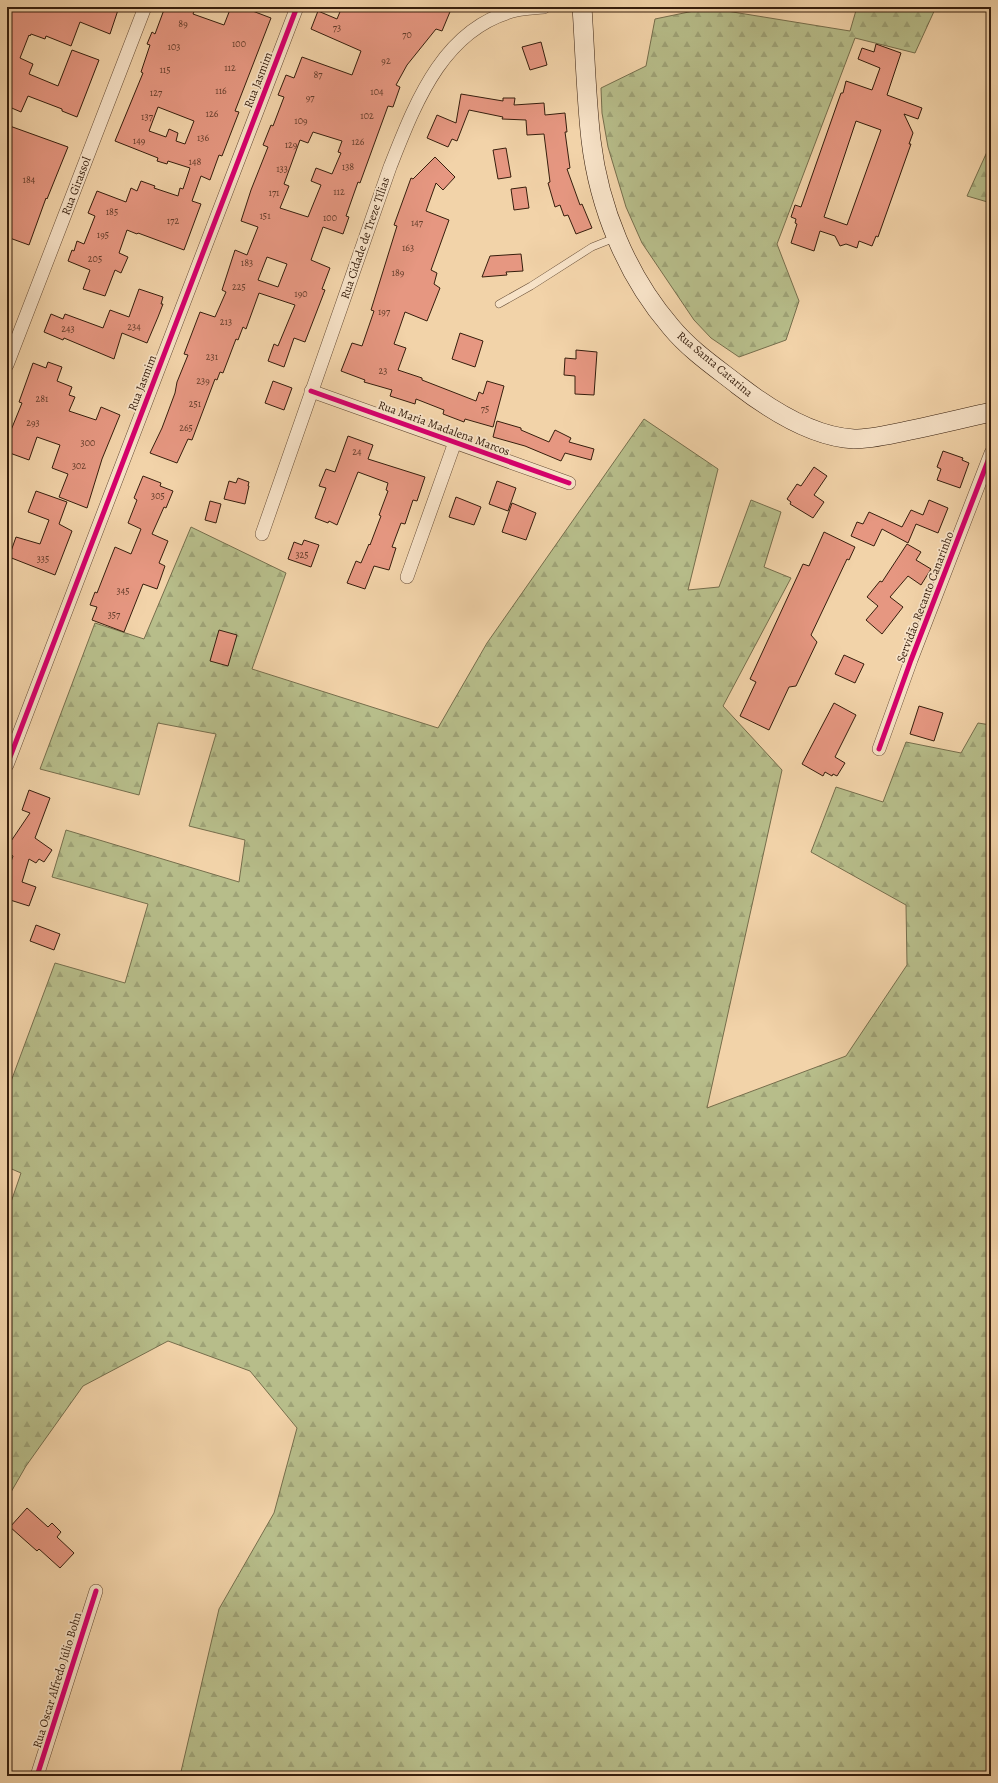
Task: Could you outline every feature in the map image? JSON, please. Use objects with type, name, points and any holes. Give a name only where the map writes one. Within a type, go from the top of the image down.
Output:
[{"type":"main road","name":"Rua Santa Catarina","points":[[582,7],[591,140],[601,191],[628,263],[644,291],[672,328],[690,346],[714,367],[753,396],[798,423],[828,434],[853,439],[883,436],[991,412]]},
{"type":"street","name":"Rua Girassol","points":[[7,365],[145,7]]},
{"type":"street","name":"Rua Jasmim","points":[[7,765],[297,7]]},
{"type":"street","name":"Rua Cidade de Treze Tílias","points":[[262,534],[390,167],[409,120],[431,76],[462,39],[485,22],[517,10],[544,7]]},
{"type":"street","name":"Rua Maria Madalena Marcos","points":[[311,391],[569,483]]},
{"type":"street","points":[[407,577],[455,442]]},
{"type":"street","name":"Servidão Recanto Canarinho","points":[[878,749],[991,453]]},
{"type":"street","name":"Rua Oscar Alfredo Júlio Bohn","points":[[37,1776],[96,1591]]},
{"type":"lane","points":[[499,304],[531,286],[592,247],[617,237]]},
{"type":"green space","points":[[857,7],[936,7],[915,53],[855,38],[777,244],[799,301],[786,340],[739,357],[711,338],[694,320],[642,243],[626,207],[608,147],[602,113],[601,88],[646,66],[655,19],[708,8],[850,31]]},
{"type":"green space","points":[[991,143],[991,203],[967,196]]},
{"type":"green space","points":[[644,419],[718,469],[688,590],[719,587],[751,500],[781,512],[764,567],[791,578],[723,706],[782,770],[707,1108],[846,1056],[907,965],[906,905],[811,852],[836,787],[883,802],[906,742],[961,753],[978,723],[991,725],[991,1776],[180,1776],[219,1609],[274,1513],[297,1428],[250,1371],[168,1341],[83,1386],[26,1466],[7,1499],[7,1207],[9,1208],[21,1173],[7,1167],[7,1092],[55,963],[125,983],[148,904],[52,877],[66,830],[239,882],[245,840],[189,826],[216,734],[158,723],[139,795],[40,769],[95,623],[144,639],[191,527],[286,573],[252,669],[438,728],[487,643]]},
{"type":"building","points":[[13,7],[119,7],[110,34],[80,22],[71,46],[46,36],[45,39],[31,34],[30,36],[29,35],[20,58],[33,64],[29,74],[58,86],[72,50],[99,60],[77,117],[62,111],[62,109],[28,96],[21,112],[7,106],[7,21]]},
{"type":"building","points":[[165,7],[176,11],[178,7],[196,7],[193,14],[224,25],[231,7],[242,7],[271,18],[235,111],[239,112],[222,156],[219,155],[210,180],[201,176],[192,201],[201,204],[184,250],[127,230],[119,253],[128,257],[121,273],[115,270],[105,296],[83,289],[90,270],[68,261],[72,250],[74,251],[77,241],[84,244],[95,216],[88,213],[97,191],[126,202],[131,188],[137,191],[141,181],[155,186],[154,188],[178,196],[180,188],[183,189],[190,168],[168,161],[167,164],[157,161],[158,158],[115,141],[143,73],[141,72],[150,45],[147,44],[152,32],[155,34]],"holes":[[[158,107],[194,121],[185,144],[176,141],[178,133],[169,129],[166,137],[149,131]]]},
{"type":"building","points":[[342,7],[351,11],[353,7],[452,7],[442,31],[436,29],[407,65],[396,85],[400,87],[393,107],[388,106],[360,183],[358,182],[346,216],[349,217],[343,234],[323,227],[311,260],[330,268],[322,289],[325,290],[305,342],[294,338],[284,367],[268,361],[274,344],[278,346],[295,305],[259,293],[246,329],[243,327],[238,340],[236,339],[223,373],[220,372],[217,380],[215,379],[192,440],[188,439],[177,463],[150,453],[162,428],[175,393],[177,382],[188,355],[184,354],[200,312],[215,317],[226,292],[222,290],[235,250],[247,255],[258,227],[241,221],[251,190],[268,147],[263,145],[271,125],[273,126],[284,97],[278,95],[286,75],[294,78],[302,57],[352,75],[361,51],[311,29],[318,11],[337,19]],"holes":[[[313,132],[342,141],[338,152],[341,153],[332,174],[316,168],[311,181],[321,185],[308,217],[280,208],[289,186],[284,184],[300,140],[308,143]],[[267,257],[287,264],[278,287],[258,280]]]},
{"type":"building","points":[[541,42],[547,65],[530,70],[522,47]]},
{"type":"building","points":[[876,44],[901,53],[887,95],[922,108],[918,119],[904,114],[913,133],[909,144],[911,144],[878,237],[876,236],[872,246],[859,241],[857,248],[846,244],[840,246],[835,236],[820,231],[814,251],[791,243],[797,224],[795,223],[796,219],[791,217],[795,205],[801,207],[841,93],[843,93],[846,81],[872,90],[880,68],[858,59],[862,48],[874,52]],"holes":[[[856,121],[881,130],[847,225],[824,217]]]},
{"type":"building","points":[[461,94],[503,101],[503,98],[515,98],[514,105],[544,103],[545,115],[565,113],[567,132],[565,132],[570,168],[567,169],[580,205],[582,204],[592,228],[576,234],[568,215],[564,216],[560,205],[555,207],[548,183],[550,182],[544,134],[527,135],[526,120],[502,119],[503,117],[469,110],[457,141],[452,139],[448,147],[427,138],[437,115],[456,123]]},
{"type":"building","points":[[7,125],[68,147],[47,199],[46,198],[29,245],[7,237]]},
{"type":"building","points":[[506,148],[511,177],[498,179],[493,150]]},
{"type":"building","points":[[435,157],[455,177],[443,190],[436,183],[426,211],[449,220],[431,270],[437,273],[434,284],[440,288],[427,321],[405,312],[394,344],[406,348],[398,370],[422,378],[422,380],[476,401],[479,392],[483,394],[487,381],[504,386],[493,427],[465,419],[464,422],[443,414],[444,410],[416,399],[415,404],[390,396],[392,390],[364,382],[365,380],[341,371],[352,343],[362,346],[374,311],[371,310],[397,226],[394,225],[411,178],[413,179]]},
{"type":"building","points":[[526,187],[529,208],[514,210],[511,189]]},
{"type":"building","points":[[521,254],[523,271],[506,272],[507,275],[482,277],[490,256]]},
{"type":"building","points":[[139,289],[163,297],[161,304],[163,304],[147,343],[122,333],[114,359],[64,338],[63,340],[44,332],[51,314],[63,319],[65,314],[103,328],[110,310],[129,317]]},
{"type":"building","points":[[460,333],[483,341],[475,367],[452,359]]},
{"type":"building","points":[[576,350],[597,352],[594,395],[575,394],[575,376],[564,375],[565,358],[576,359]]},
{"type":"building","points":[[48,362],[62,367],[57,381],[72,387],[69,395],[75,397],[69,411],[96,420],[101,407],[120,415],[102,459],[87,508],[59,497],[68,474],[52,468],[60,445],[37,437],[29,460],[7,452],[7,435],[9,435],[22,403],[19,402],[33,363],[46,368]]},
{"type":"building","points":[[273,381],[292,388],[284,410],[265,403]]},
{"type":"building","points":[[497,421],[521,428],[521,430],[549,442],[555,430],[571,438],[569,442],[594,449],[591,460],[565,453],[561,461],[525,446],[493,437]]},
{"type":"building","points":[[348,436],[373,445],[368,459],[425,477],[417,501],[413,500],[405,524],[401,523],[392,547],[396,548],[389,570],[374,566],[365,589],[347,583],[356,561],[361,563],[369,544],[370,545],[381,516],[379,515],[388,491],[386,490],[388,483],[358,472],[337,525],[329,521],[328,523],[315,518],[326,488],[319,486],[326,469],[335,472]]},
{"type":"building","points":[[943,451],[963,458],[962,460],[969,463],[960,488],[937,480],[941,469],[937,467]]},
{"type":"building","points":[[814,467],[827,476],[814,495],[824,502],[813,518],[790,504],[791,502],[787,499],[797,484],[801,486]]},
{"type":"building","points":[[143,476],[161,483],[160,486],[173,491],[152,534],[168,541],[159,563],[165,566],[157,589],[143,584],[124,632],[92,620],[97,607],[90,605],[95,592],[97,593],[115,547],[131,554],[141,529],[128,523],[137,500],[134,498]]},
{"type":"building","points":[[238,478],[249,482],[245,504],[224,499],[229,481],[236,483]]},
{"type":"building","points":[[497,481],[516,488],[508,511],[489,504]]},
{"type":"building","points":[[36,491],[67,502],[59,524],[72,531],[55,575],[9,557],[16,537],[40,544],[49,520],[28,512]]},
{"type":"building","points":[[456,497],[481,507],[474,525],[449,517]]},
{"type":"building","points":[[929,500],[948,508],[938,533],[916,524],[908,543],[882,529],[874,546],[851,536],[857,522],[863,524],[869,512],[902,527],[911,510],[923,515]]},
{"type":"building","points":[[210,501],[221,504],[216,523],[205,520]]},
{"type":"building","points":[[512,503],[536,513],[526,540],[502,532]]},
{"type":"building","points":[[824,532],[855,547],[849,560],[847,559],[811,635],[817,642],[796,686],[789,687],[769,730],[740,716],[756,682],[750,679],[803,564],[809,566]]},
{"type":"building","points":[[304,540],[319,545],[311,567],[288,559],[294,542],[302,545]]},
{"type":"building","points":[[907,544],[921,552],[916,560],[931,569],[921,585],[908,576],[890,597],[903,607],[882,634],[866,620],[878,606],[867,597],[880,581],[882,582]]},
{"type":"building","points":[[219,630],[237,635],[228,666],[210,661]]},
{"type":"building","points":[[844,655],[864,664],[855,683],[835,674]]},
{"type":"building","points":[[834,703],[856,715],[835,757],[845,763],[837,776],[833,774],[832,776],[825,772],[823,776],[802,764]]},
{"type":"building","points":[[919,706],[943,713],[934,741],[910,734]]},
{"type":"building","points":[[29,790],[50,798],[35,838],[52,850],[44,862],[39,859],[36,863],[29,859],[22,882],[36,887],[29,906],[7,899],[7,873],[13,856],[7,852],[7,847],[30,813],[22,810]]},
{"type":"building","points":[[36,925],[60,934],[54,950],[30,941]]},
{"type":"building","points":[[27,1508],[48,1527],[52,1523],[61,1532],[57,1537],[74,1553],[60,1568],[39,1549],[37,1551],[10,1527]]},
{"type":"cycle path","points":[[7,765],[297,7]]},
{"type":"cycle path","points":[[311,391],[569,483]]},
{"type":"cycle path","points":[[879,749],[911,660],[991,453]]},
{"type":"cycle path","points":[[37,1776],[96,1591]]}]
